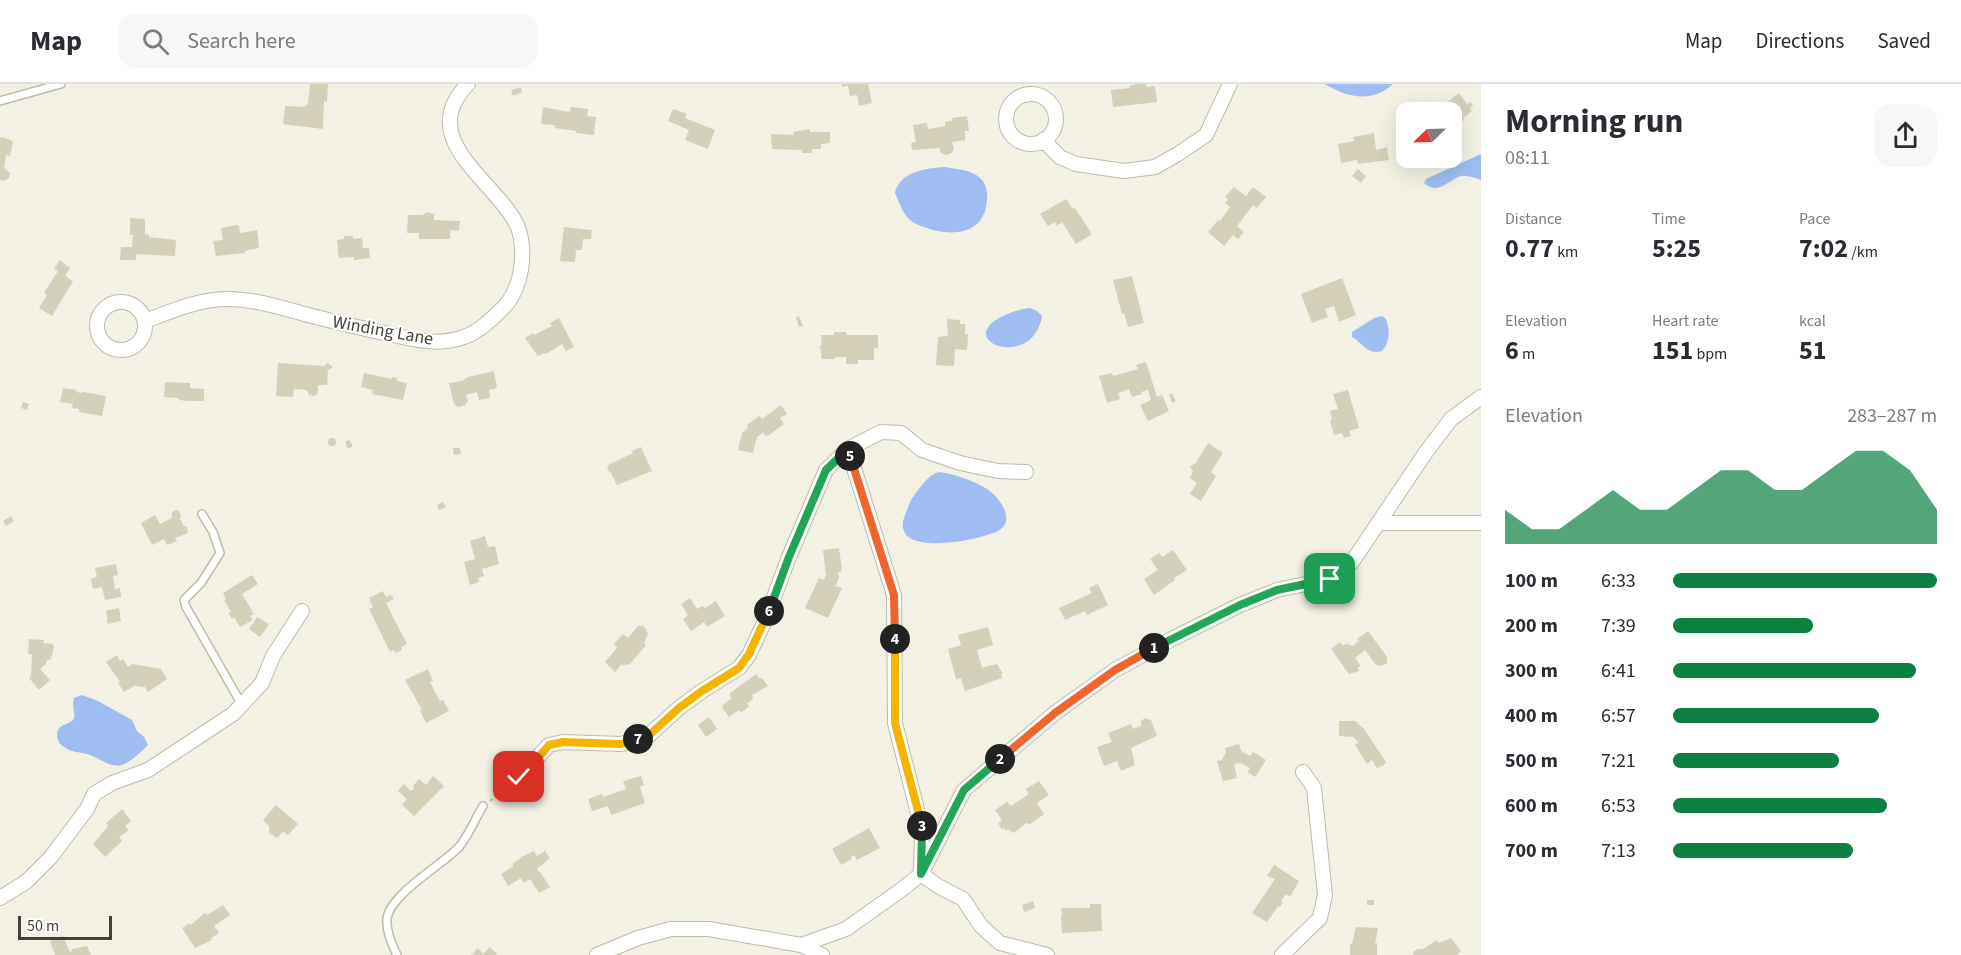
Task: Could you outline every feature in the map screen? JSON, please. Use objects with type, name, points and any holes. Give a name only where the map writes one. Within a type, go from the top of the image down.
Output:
[{"type":"street","name":"Winding Lane","points":[[145,321],[200,301],[228,299],[258,302],[343,324],[430,342],[465,337],[491,320],[507,303],[519,279],[523,254],[517,226],[462,157],[451,136],[451,108],[468,84]]},
{"type":"street","points":[[1043,140],[1060,157],[1076,164],[1124,171],[1155,167],[1206,135],[1230,84]]},
{"type":"street","points":[[801,945],[846,929],[901,891],[921,874],[964,790],[1055,713],[1115,670],[1240,605],[1277,590],[1330,579],[1352,562],[1451,419],[1481,397]]},
{"type":"street","points":[[537,758],[549,745],[563,742],[621,744],[647,737],[679,708],[739,668],[749,654],[765,621],[826,470],[848,449],[881,432],[901,433],[922,450],[960,463],[998,471],[1026,472]]},
{"type":"street","points":[[848,449],[894,595],[895,723],[922,829],[921,874]]},
{"type":"street","points":[[1378,523],[1481,523]]},
{"type":"street","points":[[0,898],[26,882],[51,858],[87,809],[94,794],[112,783],[148,770],[218,724],[242,705],[262,683],[273,656],[302,611]]},
{"type":"street","points":[[1282,955],[1320,918],[1325,895],[1314,788],[1303,772]]},
{"type":"street","points":[[921,874],[963,899],[981,926],[1000,943],[1047,955]]},
{"type":"street","points":[[597,955],[638,938],[671,929],[710,929],[801,945],[822,955]]},
{"type":"lane","points":[[0,102],[61,84]]},
{"type":"lane","points":[[202,514],[213,532],[220,553],[201,583],[184,600],[242,705]]},
{"type":"lane","points":[[396,955],[387,930],[387,917],[392,906],[407,890],[460,846],[483,806]]},
{"type":"path","points":[[483,806],[528,770],[537,758]]},
{"type":"water","points":[[1325,84],[1393,84],[1377,94],[1360,96],[1342,93]]},
{"type":"water","points":[[1481,154],[1481,180],[1461,176],[1438,188],[1429,187],[1424,183],[1426,179],[1450,168],[1462,168],[1462,163]]},
{"type":"water","points":[[945,167],[977,175],[986,188],[986,210],[977,224],[970,229],[943,232],[920,226],[904,213],[895,193],[902,180],[914,172]]},
{"type":"water","points":[[1030,308],[1042,316],[1036,333],[1025,343],[1013,347],[1001,347],[991,343],[986,336],[988,327],[1003,316]]},
{"type":"water","points":[[1382,316],[1387,323],[1388,340],[1382,351],[1373,352],[1352,337],[1352,332],[1374,318]]},
{"type":"water","points":[[938,472],[972,481],[994,494],[1006,514],[1005,525],[993,533],[974,539],[946,543],[918,541],[908,536],[903,528],[910,501],[925,481]]},
{"type":"water","points":[[82,695],[132,720],[148,745],[129,761],[117,766],[91,755],[69,750],[60,744],[57,732],[60,727],[73,720],[74,698]]},
{"type":"building","points":[[310,84],[328,84],[327,102],[324,101],[323,129],[283,124],[285,106],[304,107],[308,104]]},
{"type":"building","points":[[841,84],[868,84],[872,103],[859,106],[857,95],[850,96],[848,86],[842,87]]},
{"type":"building","points":[[1146,84],[1147,87],[1155,86],[1157,102],[1113,107],[1111,90],[1130,88],[1129,86]]},
{"type":"building","points":[[521,87],[522,92],[513,96],[511,90]]},
{"type":"building","points":[[1459,93],[1467,104],[1471,102],[1472,111],[1462,122],[1462,102],[1447,102]]},
{"type":"building","points":[[543,107],[569,112],[569,114],[571,107],[588,109],[587,116],[596,117],[594,135],[555,128],[555,125],[541,124]]},
{"type":"building","points":[[673,109],[687,114],[685,118],[715,130],[708,149],[685,140],[689,130],[668,121]]},
{"type":"building","points":[[967,116],[969,131],[965,131],[965,140],[952,142],[954,150],[950,154],[945,155],[940,152],[940,148],[912,150],[911,143],[916,142],[913,125],[927,123],[928,129],[945,126],[945,122],[952,121],[952,118]]},
{"type":"building","points":[[810,129],[810,132],[830,132],[830,143],[821,144],[821,149],[812,149],[812,153],[802,153],[802,150],[772,149],[771,134],[794,135],[793,132]]},
{"type":"building","points":[[1374,133],[1376,150],[1387,147],[1389,160],[1358,164],[1357,160],[1341,163],[1338,144],[1354,141],[1353,137]]},
{"type":"building","points":[[0,138],[13,141],[10,156],[6,155],[4,168],[10,173],[9,178],[4,181],[0,180]]},
{"type":"building","points":[[1358,169],[1366,176],[1361,183],[1352,176]]},
{"type":"building","points":[[1234,187],[1246,196],[1253,187],[1266,197],[1257,208],[1253,205],[1237,226],[1244,232],[1238,239],[1233,235],[1224,246],[1208,232],[1230,207],[1225,203],[1228,199],[1225,197]]},
{"type":"building","points":[[1066,199],[1073,209],[1075,208],[1092,234],[1076,244],[1062,222],[1057,226],[1055,222],[1048,226],[1040,214]]},
{"type":"building","points":[[427,212],[434,214],[434,220],[460,221],[459,231],[450,230],[450,239],[419,239],[419,233],[407,233],[408,215],[423,215]]},
{"type":"building","points":[[130,218],[145,219],[145,234],[149,237],[176,240],[175,256],[136,254],[136,260],[120,260],[121,247],[132,247],[133,235],[130,235]]},
{"type":"building","points":[[239,226],[240,233],[257,230],[259,248],[245,251],[245,253],[216,256],[213,241],[223,240],[221,228]]},
{"type":"building","points":[[564,227],[592,230],[591,239],[583,239],[582,250],[576,250],[575,262],[560,261]]},
{"type":"building","points":[[344,236],[353,236],[353,239],[362,238],[363,248],[369,248],[370,258],[354,260],[354,257],[339,258],[337,240],[344,239]]},
{"type":"building","points":[[60,260],[70,268],[65,276],[73,281],[52,316],[39,308],[47,295],[44,293],[58,271],[54,269]]},
{"type":"building","points":[[1132,276],[1144,323],[1128,327],[1113,280]]},
{"type":"building","points":[[1342,278],[1356,315],[1339,322],[1334,306],[1325,309],[1328,317],[1312,323],[1301,294]]},
{"type":"building","points":[[799,316],[803,326],[799,327],[796,317]]},
{"type":"building","points":[[559,318],[574,347],[566,351],[562,344],[538,356],[525,338],[552,326],[550,323]]},
{"type":"building","points":[[947,319],[960,320],[960,324],[965,324],[965,334],[968,334],[967,350],[955,349],[954,366],[936,365],[938,337],[948,336]]},
{"type":"building","points":[[834,332],[846,332],[847,335],[878,335],[878,348],[874,348],[874,360],[858,360],[858,364],[846,364],[846,357],[822,359],[821,335],[834,335]]},
{"type":"building","points":[[1146,362],[1157,397],[1162,395],[1169,411],[1148,421],[1140,405],[1151,400],[1148,390],[1132,397],[1129,389],[1118,393],[1120,399],[1107,403],[1099,376],[1112,373],[1113,376],[1138,369],[1136,365]]},
{"type":"building","points":[[278,363],[325,366],[327,363],[332,368],[328,370],[327,385],[318,385],[318,393],[315,396],[309,395],[307,390],[294,389],[293,397],[276,396]]},
{"type":"building","points":[[494,371],[497,388],[489,390],[490,398],[479,400],[477,392],[466,395],[468,401],[465,405],[458,407],[454,404],[449,383]]},
{"type":"building","points":[[364,373],[391,379],[392,377],[397,378],[397,381],[407,383],[403,400],[372,394],[373,390],[361,387]]},
{"type":"building","points":[[165,382],[190,383],[190,388],[204,389],[204,401],[164,397]]},
{"type":"building","points":[[63,388],[106,396],[102,416],[79,412],[79,409],[72,408],[73,404],[60,402]]},
{"type":"building","points":[[1348,390],[1359,428],[1349,431],[1351,436],[1344,438],[1342,433],[1334,435],[1330,411],[1338,409],[1333,394]]},
{"type":"building","points":[[1172,393],[1176,401],[1172,403],[1169,395]]},
{"type":"building","points":[[23,402],[29,404],[27,410],[21,408]]},
{"type":"building","points":[[781,405],[787,414],[780,418],[784,424],[769,435],[766,436],[763,433],[757,437],[753,453],[738,450],[742,433],[748,428],[747,425],[759,416],[762,419]]},
{"type":"building","points":[[332,438],[336,442],[332,446],[328,442]]},
{"type":"building","points":[[349,440],[353,446],[348,449],[345,442]]},
{"type":"building","points":[[1208,443],[1223,453],[1211,472],[1216,476],[1201,501],[1190,494],[1197,483],[1190,478],[1193,471],[1190,467]]},
{"type":"building","points":[[641,447],[652,471],[617,485],[607,468],[608,465]]},
{"type":"building","points":[[453,448],[460,448],[461,454],[454,455]]},
{"type":"building","points":[[443,502],[446,507],[439,510],[437,505]]},
{"type":"building","points":[[179,511],[180,519],[187,527],[188,533],[175,538],[177,541],[167,545],[164,539],[152,545],[141,523],[155,515],[160,524],[172,518],[172,512]]},
{"type":"building","points":[[11,516],[14,521],[6,526],[3,521]]},
{"type":"building","points":[[485,536],[488,547],[495,546],[499,564],[482,569],[484,576],[478,578],[479,582],[470,585],[464,562],[475,559],[470,541]]},
{"type":"building","points":[[839,548],[842,571],[838,572],[839,578],[835,586],[842,588],[828,618],[805,608],[819,578],[824,580],[826,575],[823,550]]},
{"type":"building","points":[[1173,550],[1187,570],[1154,595],[1144,579],[1158,570],[1150,559],[1159,553],[1162,557]]},
{"type":"building","points":[[116,564],[118,575],[113,576],[115,589],[120,588],[121,597],[105,600],[102,587],[93,589],[91,579],[97,577],[95,568]]},
{"type":"building","points":[[252,575],[258,584],[242,594],[254,614],[250,616],[253,620],[240,627],[234,617],[232,619],[228,613],[231,612],[223,593]]},
{"type":"building","points":[[1098,584],[1108,605],[1087,615],[1085,611],[1065,620],[1059,608],[1092,593],[1089,588]]},
{"type":"building","points":[[383,591],[386,597],[391,595],[394,599],[386,603],[407,644],[396,653],[394,650],[390,652],[369,609],[373,607],[369,598]]},
{"type":"building","points":[[690,598],[697,609],[702,606],[705,608],[716,601],[725,616],[707,627],[704,622],[691,631],[683,619],[688,615],[681,604]]},
{"type":"building","points":[[119,608],[121,621],[108,624],[106,611]]},
{"type":"building","points":[[257,617],[269,624],[260,637],[249,629]]},
{"type":"building","points":[[638,626],[646,629],[648,634],[644,643],[646,645],[630,664],[624,666],[622,664],[615,672],[605,662],[617,647],[614,644],[623,634],[628,638]]},
{"type":"building","points":[[988,627],[993,645],[977,650],[982,668],[997,664],[1003,674],[1001,674],[1002,678],[965,691],[961,678],[956,679],[948,649],[961,645],[958,635]]},
{"type":"building","points":[[1368,631],[1387,657],[1387,663],[1382,666],[1376,665],[1365,650],[1355,658],[1361,666],[1358,667],[1359,671],[1349,674],[1331,649],[1340,642],[1342,645],[1352,646]]},
{"type":"building","points":[[29,639],[44,640],[43,643],[54,646],[51,659],[46,661],[40,669],[50,680],[39,690],[29,678],[32,654],[28,654]]},
{"type":"building","points":[[117,655],[120,661],[123,659],[128,667],[132,664],[161,669],[167,679],[148,692],[145,687],[136,685],[124,692],[106,662]]},
{"type":"building","points":[[428,669],[433,681],[430,682],[440,701],[443,700],[449,711],[426,723],[420,711],[422,710],[405,680]]},
{"type":"building","points":[[756,674],[768,686],[752,695],[752,700],[747,703],[749,706],[741,713],[739,710],[729,717],[722,707],[732,698],[729,694]]},
{"type":"building","points":[[709,717],[717,729],[706,737],[698,725]]},
{"type":"building","points":[[1145,718],[1151,720],[1157,736],[1131,748],[1135,765],[1121,771],[1117,761],[1104,766],[1097,747],[1112,742],[1108,733],[1131,724],[1133,729],[1141,726],[1141,721]]},
{"type":"building","points":[[1339,721],[1355,721],[1364,729],[1386,762],[1384,765],[1377,768],[1372,760],[1367,764],[1355,745],[1358,743],[1354,737],[1339,736]]},
{"type":"building","points":[[1239,744],[1241,751],[1250,756],[1253,752],[1266,760],[1255,777],[1247,772],[1250,768],[1241,763],[1234,764],[1237,778],[1223,781],[1217,761],[1222,760],[1226,752],[1225,748]]},
{"type":"building","points":[[433,776],[444,786],[414,816],[402,805],[407,799],[398,791],[404,784],[411,791],[419,779],[426,785]]},
{"type":"building","points":[[641,776],[644,785],[640,787],[645,803],[611,815],[608,806],[592,811],[588,799],[602,794],[603,797],[626,789],[623,781]]},
{"type":"building","points":[[1039,781],[1049,795],[1037,803],[1044,814],[1030,824],[1026,823],[1014,833],[1008,829],[1006,831],[1002,829],[999,822],[1002,820],[995,810],[1007,802],[1011,806],[1029,794],[1026,789]]},
{"type":"building","points":[[276,805],[298,824],[288,835],[283,832],[277,838],[269,833],[269,826],[263,820]]},
{"type":"building","points":[[122,809],[131,821],[125,826],[129,830],[119,837],[122,841],[105,857],[93,844],[108,826],[106,823]]},
{"type":"building","points":[[869,828],[880,848],[857,860],[854,855],[852,859],[841,865],[832,849]]},
{"type":"building","points":[[534,851],[537,856],[545,851],[550,858],[537,869],[550,887],[539,893],[530,879],[524,883],[521,878],[508,886],[501,874],[514,866],[512,864],[521,857]]},
{"type":"building","points":[[1274,865],[1299,881],[1291,895],[1286,894],[1280,907],[1278,906],[1267,922],[1252,913],[1275,879],[1267,876]]},
{"type":"building","points":[[1367,900],[1374,900],[1374,905],[1367,905]]},
{"type":"building","points":[[1033,901],[1035,908],[1024,912],[1022,905]]},
{"type":"building","points":[[1090,904],[1101,904],[1102,931],[1062,933],[1061,915],[1063,913],[1061,910],[1063,908],[1090,908]]},
{"type":"building","points":[[223,905],[230,915],[214,926],[219,933],[211,938],[212,940],[195,948],[182,928],[190,923],[191,925],[205,913],[207,915]]},
{"type":"building","points":[[1356,927],[1378,928],[1375,943],[1377,943],[1377,955],[1350,955],[1350,944],[1352,944]]},
{"type":"building","points":[[63,936],[70,952],[72,949],[87,946],[91,955],[55,955],[50,941]]},
{"type":"building","points":[[1451,938],[1461,951],[1457,955],[1413,955],[1414,951],[1423,949],[1437,940],[1439,943]]},
{"type":"building","points":[[490,947],[498,955],[471,955],[478,948],[483,954]]},
{"type":"route","points":[[519,777],[549,745],[563,742],[621,744],[647,737],[679,708],[739,668],[749,654],[765,621],[826,470],[848,449],[894,595],[895,723],[922,829],[921,874],[964,790],[1055,713],[1115,670],[1240,605],[1277,590],[1330,579]]}]
